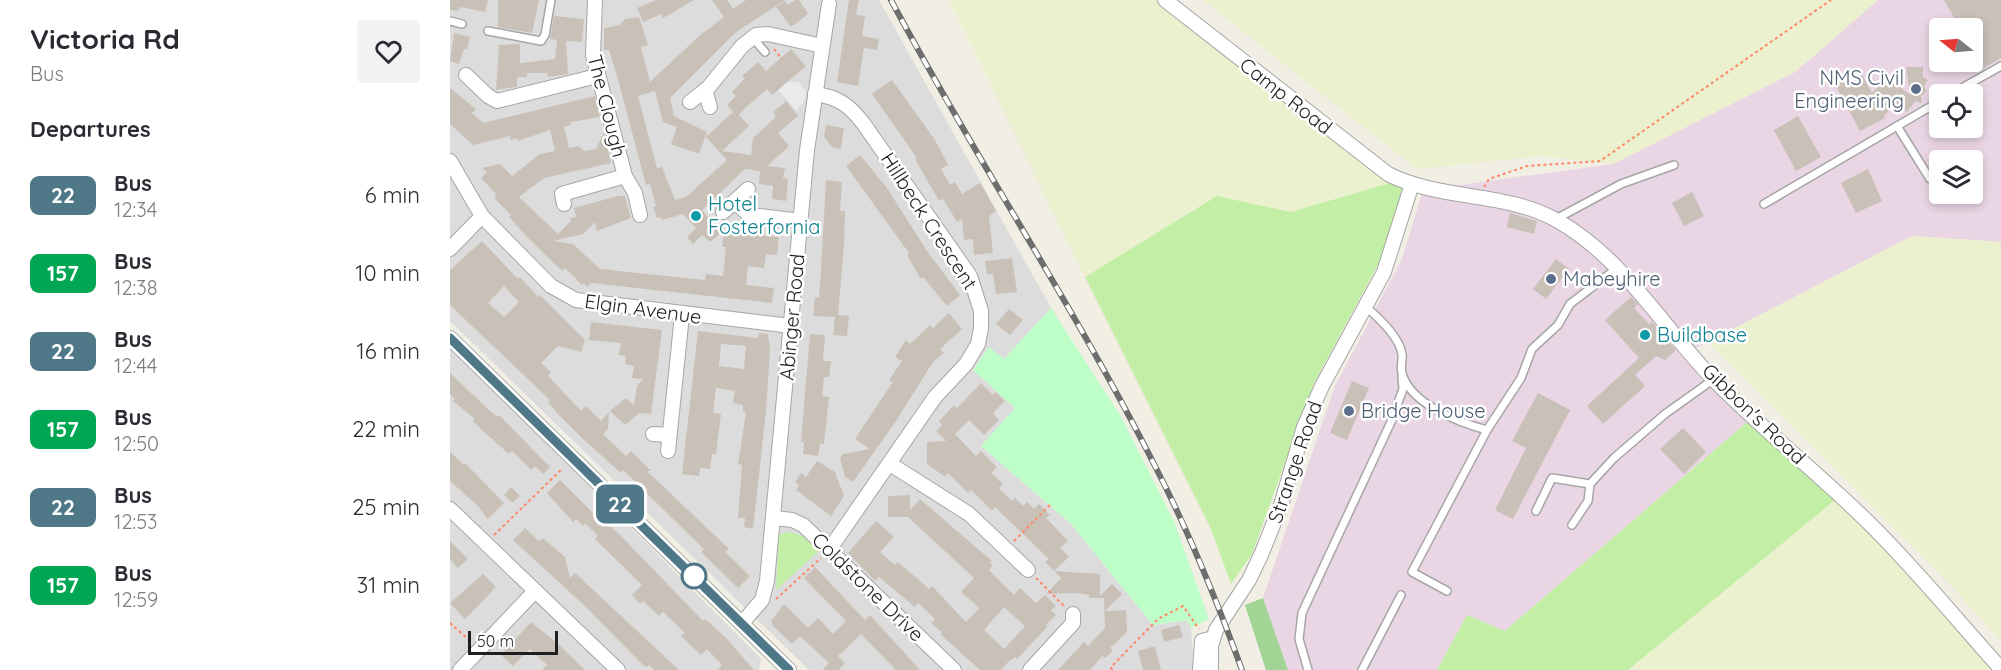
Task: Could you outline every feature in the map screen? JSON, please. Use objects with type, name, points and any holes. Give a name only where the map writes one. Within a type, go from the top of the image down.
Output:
[{"type":"street","name":"The Clough","points":[[595,0],[592,55],[625,176],[635,193],[640,216]]},
{"type":"street","name":"Camp Road","points":[[1165,0],[1378,168],[1412,184]]},
{"type":"street","name":"Abinger Road","points":[[742,623],[764,595],[775,518],[814,94],[829,1]]},
{"type":"street","points":[[690,102],[705,90],[752,37],[768,34],[822,46]]},
{"type":"street","points":[[473,76],[497,101],[597,76]]},
{"type":"street","points":[[705,90],[710,107]]},
{"type":"street","name":"Hillbeck Crescent","points":[[814,94],[832,96],[850,106],[970,276],[981,311],[978,344],[966,364],[935,397],[829,550]]},
{"type":"street","name":"Elgin Avenue","points":[[450,161],[482,216],[551,286],[576,300],[682,315],[791,326]]},
{"type":"street","name":"The Clough","points":[[559,198],[625,176]]},
{"type":"street","name":"Gibbon's Road","points":[[1412,184],[1517,205],[1556,219],[1591,244],[1714,379],[1869,523],[2001,669]]},
{"type":"street","name":"Strange Road","points":[[1200,670],[1201,644],[1209,638],[1261,555],[1281,505],[1304,427],[1393,249],[1412,184]]},
{"type":"street","points":[[723,212],[748,189]]},
{"type":"street","points":[[734,202],[750,214],[801,220]]},
{"type":"street","points":[[450,249],[482,216]]},
{"type":"street","points":[[668,451],[682,315]]},
{"type":"street","points":[[450,338],[789,670]]},
{"type":"street","points":[[653,434],[669,435]]},
{"type":"street","points":[[890,464],[969,514],[1006,549],[1019,567]]},
{"type":"street","points":[[450,509],[618,670]]},
{"type":"street","name":"Coldstone Drive","points":[[775,518],[797,522],[954,670]]},
{"type":"street","points":[[460,670],[535,591]]},
{"type":"street","points":[[1030,670],[1076,620]]},
{"type":"street","name":"Strange Road","points":[[1209,638],[1211,670]]},
{"type":"lane","points":[[488,31],[541,41],[545,35],[551,0]]},
{"type":"lane","points":[[450,21],[462,24]]},
{"type":"lane","points":[[752,37],[765,52]]},
{"type":"lane","points":[[1970,84],[2001,66]]},
{"type":"lane","points":[[1764,204],[1929,108]]},
{"type":"lane","points":[[1897,126],[1929,176]]},
{"type":"lane","points":[[1556,219],[1613,188],[1674,165]]},
{"type":"lane","points":[[1447,591],[1412,572],[1487,430],[1521,378],[1532,349],[1558,325],[1570,304],[1616,269]]},
{"type":"lane","points":[[1308,670],[1299,639],[1302,613],[1391,422],[1403,389],[1402,353],[1382,321],[1366,307]]},
{"type":"lane","points":[[1402,373],[1412,390],[1431,407],[1466,425],[1487,430]]},
{"type":"lane","points":[[1572,525],[1588,501],[1590,484],[1614,458],[1656,421],[1714,379]]},
{"type":"lane","points":[[1536,511],[1552,478],[1590,484]]},
{"type":"lane","points":[[1362,670],[1401,595]]},
{"type":"path","points":[[1478,197],[1489,179],[1527,166],[1600,162],[1831,0]]},
{"type":"path","points":[[485,543],[573,458]]},
{"type":"path","points":[[1006,549],[1050,505]]},
{"type":"path","points":[[776,599],[829,550]]},
{"type":"path","points":[[1019,567],[1076,620]]},
{"type":"path","points":[[1112,670],[1111,667],[1158,619],[1183,606],[1209,638]]},
{"type":"path","points":[[450,622],[479,650]]},
{"type":"shaded area","points":[[450,0],[879,0],[1051,308],[1004,359],[989,348],[973,370],[1016,408],[981,446],[1071,524],[1153,625],[1187,620],[1191,628],[1194,670],[809,670],[450,321]]},
{"type":"shaded area","points":[[1878,0],[2001,0],[2001,242],[1912,236],[1690,351],[1754,416],[1505,631],[1467,615],[1437,670],[1288,670],[1263,598],[1335,386],[1402,259],[1423,190],[1613,164],[1795,72]]},
{"type":"shaded area","points":[[787,82],[798,82],[806,91],[804,102],[796,110],[778,90]]},
{"type":"shaded area","points":[[450,345],[761,659],[759,670],[450,670]]},
{"type":"green space","points":[[949,0],[1174,0],[1407,178],[1291,212],[1217,196],[1085,277]]},
{"type":"green space","points":[[1203,0],[1878,0],[1795,72],[1613,164],[1541,156],[1417,169]]},
{"type":"green space","points":[[1407,178],[1388,246],[1314,383],[1252,554],[1231,584],[1211,529],[1085,277],[1217,196],[1291,212]]},
{"type":"green space","points":[[1912,236],[2001,242],[2001,641],[1947,581],[1708,342]]},
{"type":"green space","points":[[1051,308],[1120,415],[1173,519],[1209,619],[1191,628],[1187,620],[1153,625],[1071,524],[981,446],[1015,408],[973,370],[989,347],[1004,359]]},
{"type":"green space","points":[[1754,416],[1840,496],[1628,670],[1437,670],[1467,615],[1505,631]]},
{"type":"green space","points":[[1840,496],[2001,670],[1628,670]]},
{"type":"green space","points":[[788,532],[801,535],[819,551],[776,590],[779,535]]},
{"type":"green space","points":[[1263,598],[1288,670],[1266,670],[1245,605]]},
{"type":"building","points":[[450,0],[488,0],[485,12],[460,7],[459,11],[450,10]]},
{"type":"building","points":[[498,0],[539,0],[532,33],[498,27]]},
{"type":"building","points":[[656,0],[694,0],[663,18],[661,14],[643,22],[637,8]]},
{"type":"building","points":[[712,0],[727,0],[733,9],[746,0],[785,0],[735,33],[670,98],[674,116],[707,132],[699,154],[671,144],[677,127],[663,122],[655,91],[638,96],[657,168],[662,167],[675,200],[686,197],[727,160],[706,137],[733,112],[727,105],[736,96],[732,92],[745,78],[742,76],[758,62],[766,71],[791,49],[806,66],[772,95],[767,89],[744,109],[739,115],[749,126],[722,151],[751,155],[753,138],[776,117],[773,112],[786,101],[798,116],[778,133],[789,146],[767,166],[785,168],[783,178],[788,179],[786,201],[772,199],[773,186],[759,184],[760,171],[745,169],[702,210],[721,233],[710,242],[702,235],[693,244],[687,237],[696,228],[683,214],[662,220],[661,217],[657,218],[650,184],[646,185],[609,50],[604,50],[604,28],[620,25],[625,19],[639,17],[648,45],[641,47],[650,82],[699,36],[724,17]]},
{"type":"building","points":[[799,0],[808,14],[791,27],[776,7],[785,1],[788,5]]},
{"type":"building","points":[[849,0],[859,0],[856,15],[865,16],[862,36],[879,39],[877,50],[864,48],[858,86],[837,82]]},
{"type":"building","points":[[1944,0],[2001,0],[2001,58],[1983,68],[1983,18],[1954,18]]},
{"type":"building","points":[[554,16],[584,19],[582,42],[566,41],[568,74],[548,77],[547,73],[527,73],[527,77],[517,77],[517,87],[496,90],[499,45],[520,44],[520,63],[555,59],[557,40],[550,39]]},
{"type":"building","points":[[454,33],[470,37],[467,50],[464,49],[459,64],[450,61]]},
{"type":"building","points":[[1906,67],[1923,67],[1923,77],[1928,80],[1924,86],[1926,91],[1921,96],[1922,103],[1915,101],[1907,112],[1896,102],[1884,116],[1885,118],[1860,131],[1834,83],[1859,69],[1872,93],[1887,76],[1910,95]]},
{"type":"building","points":[[892,80],[935,140],[948,165],[941,169],[950,185],[955,182],[962,194],[980,183],[985,191],[996,211],[989,216],[993,253],[974,255],[973,239],[964,240],[962,219],[957,222],[943,199],[939,201],[915,159],[917,158],[872,94]]},
{"type":"building","points":[[450,88],[476,109],[472,113],[483,123],[595,96],[600,117],[571,122],[571,125],[564,127],[569,148],[578,146],[585,151],[596,149],[604,132],[611,163],[544,178],[519,197],[558,234],[571,221],[570,218],[576,217],[574,208],[618,196],[625,196],[631,218],[597,231],[595,222],[583,234],[553,241],[573,244],[600,269],[705,280],[706,274],[723,276],[726,247],[722,247],[724,231],[779,237],[777,255],[766,254],[764,268],[748,266],[746,285],[774,288],[772,303],[591,283],[587,287],[584,283],[582,285],[565,268],[562,271],[528,238],[509,217],[511,215],[495,199],[496,194],[481,178],[487,172],[482,168],[500,164],[512,176],[540,154],[555,151],[550,130],[518,141],[518,138],[510,140],[510,136],[473,145],[450,124]]},
{"type":"building","points":[[1798,116],[1821,157],[1796,171],[1774,130]]},
{"type":"building","points":[[826,125],[844,128],[841,149],[832,147],[824,137]]},
{"type":"building","points":[[860,155],[887,188],[927,251],[960,295],[947,306],[923,277],[921,279],[907,255],[909,253],[846,166]]},
{"type":"building","points":[[1868,169],[1882,201],[1856,213],[1841,183]]},
{"type":"building","points":[[826,180],[842,182],[840,211],[845,211],[844,245],[838,315],[849,316],[847,336],[833,335],[835,317],[813,316],[815,297],[819,298]]},
{"type":"building","points":[[1692,192],[1704,216],[1684,226],[1672,203]]},
{"type":"building","points":[[1510,213],[1537,221],[1534,234],[1507,227]]},
{"type":"building","points":[[482,241],[518,279],[520,277],[538,297],[540,295],[585,340],[581,352],[558,346],[541,363],[551,372],[548,376],[581,411],[586,406],[601,421],[609,412],[608,429],[603,434],[626,456],[631,451],[651,471],[647,471],[729,549],[725,552],[750,576],[738,588],[701,552],[704,549],[623,470],[621,473],[584,440],[557,413],[548,402],[550,400],[450,305],[450,270]],"holes":[[[504,286],[519,302],[504,317],[488,303]]]},
{"type":"building","points":[[1012,258],[1017,292],[996,294],[993,274],[987,274],[985,261]]},
{"type":"building","name":"Mabeyhire","points":[[1556,259],[1569,269],[1546,299],[1533,289]]},
{"type":"building","points":[[1631,297],[1638,304],[1634,308],[1649,324],[1652,322],[1676,350],[1665,360],[1656,356],[1635,375],[1645,386],[1603,424],[1587,406],[1639,358],[1605,320]]},
{"type":"building","points":[[1009,309],[1023,320],[1010,335],[996,324]]},
{"type":"building","points":[[949,313],[962,329],[940,349],[944,353],[933,362],[896,421],[853,482],[845,477],[840,458],[843,454],[870,449],[855,439],[892,383],[895,384],[889,380],[902,361],[895,357],[906,340],[910,344],[930,325],[933,328]]},
{"type":"building","points":[[591,322],[662,330],[651,414],[639,413],[625,425],[610,411],[626,398],[634,405],[637,386],[643,379],[632,378],[634,366],[625,364],[626,356],[619,355],[621,343],[589,340]]},
{"type":"building","points":[[698,331],[758,338],[759,333],[768,334],[770,350],[766,411],[753,529],[744,527],[745,518],[738,518],[742,465],[738,464],[746,412],[743,411],[743,405],[733,403],[735,391],[716,388],[713,413],[721,414],[716,454],[712,454],[710,469],[700,468],[699,476],[682,474]],"holes":[[[721,344],[746,346],[744,369],[719,366]]]},
{"type":"building","points":[[810,334],[825,335],[823,361],[831,361],[829,377],[824,377],[822,396],[829,397],[824,444],[820,443],[818,456],[803,454],[804,442],[801,442]]},
{"type":"building","points":[[450,373],[491,412],[498,417],[499,415],[550,467],[543,474],[535,466],[531,470],[512,451],[509,454],[473,421],[475,419],[453,401],[455,399],[450,394]]},
{"type":"building","name":"Bridge House","points":[[1352,381],[1369,388],[1347,440],[1330,433]]},
{"type":"building","points":[[981,383],[993,395],[996,392],[1005,401],[993,413],[999,420],[984,435],[969,420],[955,434],[976,456],[981,451],[997,467],[991,473],[1003,484],[999,488],[1012,501],[1015,498],[1023,506],[1027,502],[1034,509],[1039,504],[1050,515],[1046,518],[1068,541],[1060,548],[1069,557],[1054,571],[1045,562],[1049,559],[995,507],[992,511],[971,490],[968,493],[948,473],[945,477],[927,464],[927,442],[946,441],[936,431],[942,425],[939,421],[954,405],[957,408]]},
{"type":"building","points":[[1538,393],[1570,410],[1513,519],[1495,510],[1526,448],[1512,441]]},
{"type":"building","points":[[1683,428],[1706,452],[1684,474],[1660,449]]},
{"type":"building","points":[[450,452],[463,464],[465,463],[504,503],[488,519],[477,505],[450,481]]},
{"type":"building","points":[[817,461],[835,472],[844,496],[831,516],[796,490],[799,485],[795,482],[801,473],[806,477]]},
{"type":"building","points":[[560,480],[600,520],[602,518],[623,538],[703,621],[705,619],[725,637],[754,670],[718,670],[722,665],[707,649],[701,655],[681,636],[685,633],[663,612],[659,616],[643,601],[640,604],[632,595],[642,585],[595,539],[598,536],[585,523],[583,526],[576,519],[573,522],[547,493]]},
{"type":"building","points":[[511,487],[520,496],[512,503],[504,495]]},
{"type":"building","points":[[910,495],[910,510],[920,499],[992,561],[990,563],[993,566],[989,570],[1014,595],[1020,588],[1036,603],[1045,595],[1056,606],[1051,610],[1056,615],[1046,625],[1048,626],[1017,659],[1016,657],[1009,661],[1001,670],[980,670],[940,634],[942,632],[931,623],[935,619],[918,603],[915,607],[879,577],[875,581],[848,553],[876,521],[894,537],[880,552],[895,565],[898,562],[929,589],[932,586],[966,622],[979,608],[961,592],[974,578],[908,517],[888,517],[888,496]],"holes":[[[1004,607],[1025,626],[1004,649],[984,630]]]},
{"type":"building","points":[[525,528],[539,541],[543,538],[565,557],[570,578],[575,573],[679,670],[654,670],[649,665],[647,667],[643,665],[584,605],[513,540]]},
{"type":"building","points":[[450,541],[468,559],[458,568],[450,559]]},
{"type":"building","points":[[815,567],[865,620],[870,615],[920,670],[896,670],[861,634],[838,656],[845,663],[839,670],[823,670],[829,663],[800,636],[792,644],[773,626],[771,621],[784,604],[808,628],[818,618],[833,634],[846,621],[804,578]]},
{"type":"building","points":[[1054,571],[1100,574],[1100,596],[1112,584],[1122,594],[1105,611],[1126,610],[1127,632],[1110,648],[1113,651],[1105,658],[1102,656],[1090,670],[1058,670],[1084,642],[1088,646],[1105,628],[1104,598],[1089,598],[1089,595],[1076,593],[1046,594],[1061,578]]},
{"type":"building","points":[[483,574],[496,587],[465,619],[450,603]]},
{"type":"building","points":[[531,622],[585,670],[542,670],[547,665],[530,649],[513,666],[501,655]]},
{"type":"building","points":[[1179,625],[1183,637],[1164,642],[1161,630]]},
{"type":"building","points":[[1155,646],[1161,670],[1143,670],[1138,651]]},
{"type":"railway","points":[[891,0],[1124,407],[1191,541],[1242,670]]},
{"type":"bus line","name":"22","points":[[450,338],[789,670]]},
{"type":"place","name":"NMS Civil Engineering","points":[[1916,89]]},
{"type":"place","name":"Hotel Fosterfornia","points":[[696,216]]},
{"type":"place","name":"Mabeyhire","points":[[1551,279]]},
{"type":"place","name":"Buildbase","points":[[1645,335]]},
{"type":"place","name":"Bridge House","points":[[1349,411]]}]
